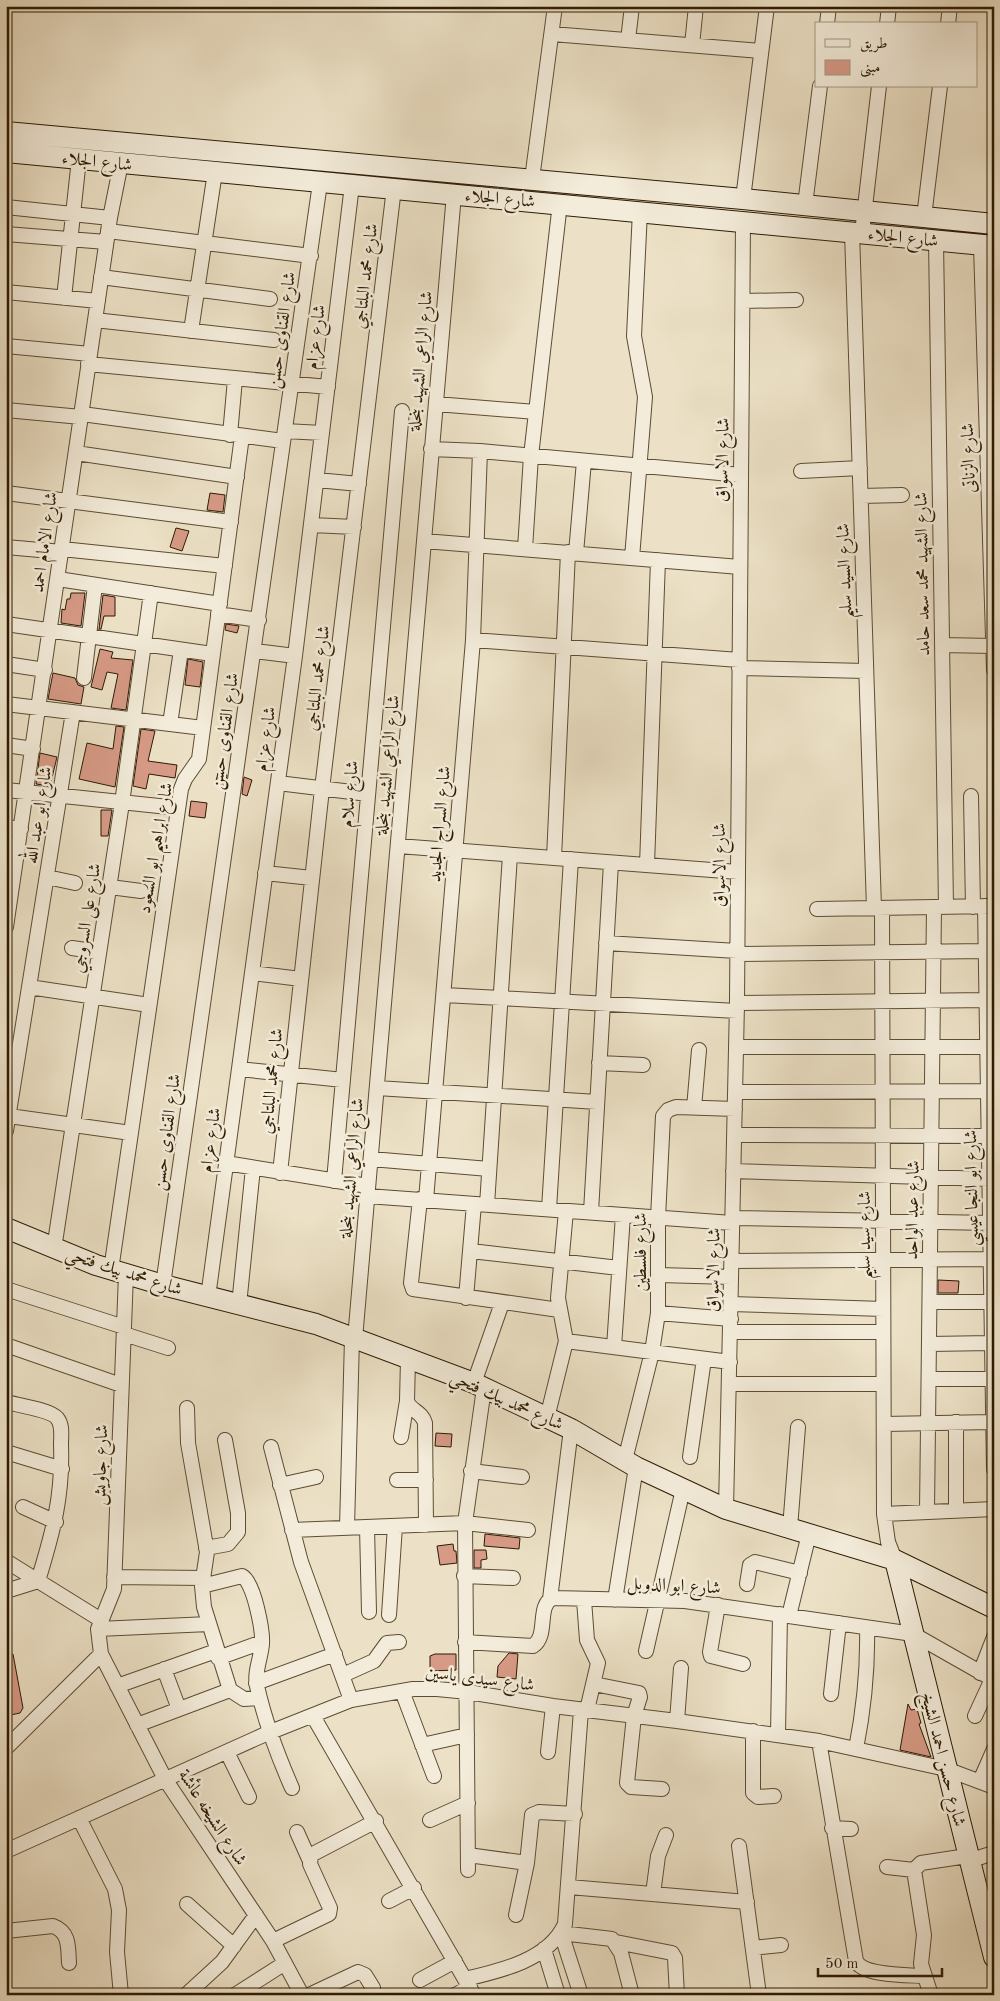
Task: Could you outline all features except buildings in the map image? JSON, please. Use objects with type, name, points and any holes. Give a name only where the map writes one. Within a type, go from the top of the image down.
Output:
[{"type":"main road","name":"شارع الجلاء","points":[[6,132],[743,198],[994,224]]},
{"type":"main road","name":"شارع الجلاء","points":[[6,152],[560,203],[987,245]]},
{"type":"main road","points":[[499,198],[501,177]]},
{"type":"main road","name":"شارع محمد بيك فتحي","points":[[8,1233],[118,1272],[316,1324],[479,1385],[571,1429],[631,1463],[726,1509],[895,1560],[994,1608]]},
{"type":"main road","name":"شارع حسن احمد الشيخ","points":[[895,1560],[968,1858],[988,1916],[994,1957]]},
{"type":"street","points":[[532,179],[555,6]]},
{"type":"street","points":[[628,40],[632,6]]},
{"type":"street","points":[[692,46],[696,6]]},
{"type":"street","points":[[743,198],[767,6]]},
{"type":"street","points":[[827,22],[829,6]]},
{"type":"street","points":[[887,22],[889,6]]},
{"type":"street","points":[[948,22],[950,6]]},
{"type":"street","points":[[552,34],[761,51]]},
{"type":"street","points":[[805,205],[820,88]]},
{"type":"street","name":"شارع السيد سليم","points":[[878,908],[866,671],[860,468],[857,232],[865,211],[879,88]]},
{"type":"street","points":[[924,217],[940,88]]},
{"type":"street","points":[[64,298],[80,159]]},
{"type":"street","name":"شارع الامام احمد","points":[[6,927],[11,864],[21,829],[108,230],[121,163]]},
{"type":"street","points":[[191,331],[216,172]]},
{"type":"street","name":"شارع القناوى حسن","points":[[163,1285],[255,651],[320,182]]},
{"type":"street","name":"شارع عزام","points":[[208,1297],[312,525],[352,185]]},
{"type":"street","name":"شارع محمد البلتاجي","points":[[280,1173],[322,788],[394,188]]},
{"type":"street","name":"شارع الراعي الشهيد بنحلة","points":[[347,1528],[353,1339],[371,1159],[454,194]]},
{"type":"street","points":[[525,549],[536,412],[560,203]]},
{"type":"street","points":[[6,207],[73,214],[108,230],[310,256]]},
{"type":"street","points":[[632,558],[645,397],[634,336],[640,211]]},
{"type":"street","name":"شارع الاسواق","points":[[726,1509],[737,1007],[743,221]]},
{"type":"street","points":[[6,234],[70,239],[108,230]]},
{"type":"street","name":"شارع الشهيد محمد سعد حامد","points":[[936,240],[942,645],[940,907]]},
{"type":"street","name":"شارع الزناتى","points":[[987,245],[994,670]]},
{"type":"street","points":[[101,277],[270,300]]},
{"type":"street","points":[[6,292],[98,301]]},
{"type":"street","points":[[743,301],[796,300]]},
{"type":"street","points":[[95,320],[274,340]]},
{"type":"street","points":[[6,346],[235,379],[328,387]]},
{"type":"street","name":"شارع ابراهيم ابو السعود","points":[[118,1272],[131,1133],[178,808],[185,779],[199,759],[212,654],[238,477],[235,379]]},
{"type":"street","points":[[436,404],[536,412]]},
{"type":"street","points":[[6,410],[81,415],[236,436],[284,436],[322,433]]},
{"type":"street","name":"شارع سلام","points":[[334,1181],[402,411]]},
{"type":"street","points":[[432,449],[480,451],[741,475]]},
{"type":"street","name":"شارع السراج الجديد","points":[[466,1298],[416,1292],[412,1287],[429,1164],[456,851],[473,640],[480,451]]},
{"type":"street","points":[[76,453],[238,477]]},
{"type":"street","points":[[554,858],[564,647],[572,553],[584,461]]},
{"type":"street","points":[[801,471],[860,468]]},
{"type":"street","points":[[317,480],[359,484]]},
{"type":"street","points":[[6,493],[231,522]]},
{"type":"street","points":[[861,496],[902,495]]},
{"type":"street","points":[[312,525],[354,528]]},
{"type":"street","points":[[424,541],[740,567]]},
{"type":"street","points":[[6,547],[225,566]]},
{"type":"street","points":[[646,865],[658,560]]},
{"type":"street","points":[[58,579],[151,594],[259,620]]},
{"type":"street","points":[[84,678],[95,585]]},
{"type":"street","name":"شارع على السروجي","points":[[54,1249],[110,887],[151,594]]},
{"type":"street","points":[[6,624],[212,654]]},
{"type":"street","points":[[473,640],[655,654],[739,664],[866,671]]},
{"type":"street","points":[[942,645],[993,646]]},
{"type":"street","points":[[170,724],[182,650]]},
{"type":"street","points":[[255,651],[295,656]]},
{"type":"street","points":[[6,664],[44,670]]},
{"type":"street","points":[[6,704],[203,728]]},
{"type":"street","name":"شارع ابو عبد الله","points":[[6,1131],[73,712]]},
{"type":"street","points":[[6,745],[33,749]]},
{"type":"street","points":[[278,783],[368,794]]},
{"type":"street","points":[[6,790],[178,808]]},
{"type":"street","name":"شارع ابو النجا عيسي","points":[[971,796],[984,907],[986,951],[994,1469]]},
{"type":"street","points":[[6,827],[21,829]]},
{"type":"street","points":[[398,846],[738,872]]},
{"type":"street","points":[[510,855],[489,1169],[471,1251],[466,1298],[559,1310]]},
{"type":"street","points":[[549,1209],[571,860]]},
{"type":"street","points":[[591,1212],[611,862]]},
{"type":"street","points":[[265,873],[312,878]]},
{"type":"street","points":[[47,877],[75,883]]},
{"type":"street","points":[[110,887],[141,891]]},
{"type":"street","name":"شارع عبد الواحد","points":[[927,1512],[934,952],[940,907]]},
{"type":"street","points":[[817,909],[984,907]]},
{"type":"street","name":"شارع سيد سليم","points":[[878,908],[882,952],[884,1514],[888,1542],[895,1560]]},
{"type":"street","points":[[606,943],[737,953],[986,951]]},
{"type":"street","points":[[72,948],[99,952]]},
{"type":"street","points":[[252,973],[301,979]]},
{"type":"street","points":[[29,987],[149,1005]]},
{"type":"street","points":[[444,995],[603,1004],[737,1007],[882,1001],[987,1000]]},
{"type":"street","points":[[736,1047],[987,1047]]},
{"type":"street","points":[[694,1108],[699,1050]]},
{"type":"street","points":[[599,1062],[643,1065]]},
{"type":"street","points":[[239,1069],[343,1080]]},
{"type":"street","points":[[377,1088],[597,1102]]},
{"type":"street","points":[[735,1092],[988,1091]]},
{"type":"street","name":"شارع فلسطين","points":[[615,1600],[631,1463],[658,1313],[658,1218],[663,1116],[668,1110],[676,1107],[735,1109]]},
{"type":"street","points":[[9,1116],[131,1133]]},
{"type":"street","points":[[734,1135],[989,1136]]},
{"type":"street","points":[[371,1159],[489,1169]]},
{"type":"street","points":[[226,1163],[334,1181],[368,1191],[423,1200],[658,1218],[990,1223]]},
{"type":"street","points":[[239,1305],[253,1168]]},
{"type":"street","points":[[733,1171],[989,1179]]},
{"type":"street","points":[[547,1418],[566,1341],[559,1310],[566,1210]]},
{"type":"street","points":[[614,1347],[623,1215]]},
{"type":"street","points":[[471,1251],[619,1268]]},
{"type":"street","points":[[732,1261],[991,1259]]},
{"type":"street","name":"شارع جاويش","points":[[99,1624],[114,1589],[124,1331],[118,1272]]},
{"type":"street","points":[[659,1275],[731,1278]]},
{"type":"street","points":[[6,1290],[168,1348]]},
{"type":"street","points":[[930,1302],[991,1302]]},
{"type":"street","points":[[468,1870],[468,1692],[464,1576],[465,1523],[479,1385],[502,1303]]},
{"type":"street","points":[[731,1304],[883,1309]]},
{"type":"street","points":[[658,1313],[730,1326],[883,1332]]},
{"type":"street","points":[[566,1341],[730,1362]]},
{"type":"street","points":[[929,1344],[992,1343]]},
{"type":"street","points":[[6,1345],[122,1385]]},
{"type":"street","points":[[401,1437],[407,1400],[408,1359]]},
{"type":"street","points":[[690,1457],[704,1359]]},
{"type":"street","points":[[929,1379],[992,1379]]},
{"type":"street","points":[[729,1384],[884,1384]]},
{"type":"street","points":[[407,1400],[408,1405],[423,1417],[425,1423],[426,1525]]},
{"type":"street","points":[[6,1402],[51,1414],[58,1419],[61,1426],[62,1469],[56,1522],[38,1581]]},
{"type":"street","points":[[187,1408],[188,1443],[206,1548],[207,1562],[203,1582],[209,1624],[230,1690],[244,1699],[260,1698]]},
{"type":"street","points":[[956,1422],[956,1511]]},
{"type":"street","points":[[884,1424],[993,1422]]},
{"type":"street","points":[[778,1735],[784,1615],[800,1573],[798,1427]]},
{"type":"street","points":[[466,1642],[533,1646],[540,1639],[546,1605],[550,1599],[571,1429]]},
{"type":"street","points":[[206,1548],[228,1544],[238,1532],[238,1513],[225,1440]]},
{"type":"street","points":[[271,1447],[292,1530],[351,1700]]},
{"type":"street","points":[[6,1452],[62,1469]]},
{"type":"street","points":[[471,1472],[522,1477]]},
{"type":"street","points":[[280,1485],[316,1477]]},
{"type":"street","points":[[397,1480],[426,1480]]},
{"type":"street","points":[[646,1651],[684,1489]]},
{"type":"street","points":[[23,1507],[56,1522]]},
{"type":"street","points":[[884,1514],[994,1509]]},
{"type":"street","points":[[292,1530],[465,1523],[528,1530]]},
{"type":"street","points":[[389,1615],[395,1526]]},
{"type":"street","points":[[367,1527],[369,1612]]},
{"type":"street","points":[[6,1561],[99,1624],[209,1624]]},
{"type":"street","points":[[748,1584],[750,1566],[755,1562],[800,1573]]},
{"type":"street","points":[[464,1576],[513,1578]]},
{"type":"street","points":[[114,1577],[203,1582],[236,1577],[247,1579],[257,1610],[262,1642],[256,1683],[268,1733],[292,1788]]},
{"type":"street","points":[[6,1591],[38,1581]]},
{"type":"street","name":"شارع ابو الدوبل","points":[[550,1599],[657,1600],[718,1605],[913,1634]]},
{"type":"street","points":[[455,1995],[494,1973],[520,1963],[544,1949],[561,1933],[565,1924],[584,1710],[594,1684],[598,1663],[587,1640],[584,1600]]},
{"type":"street","points":[[718,1605],[710,1652],[711,1656],[743,1664]]},
{"type":"street","points":[[6,1748],[101,1654],[99,1624]]},
{"type":"street","points":[[831,1694],[838,1624]]},
{"type":"street","points":[[856,1749],[866,1685],[867,1628]]},
{"type":"street","points":[[913,1634],[989,1677]]},
{"type":"street","points":[[975,1716],[989,1677],[994,1637]]},
{"type":"street","points":[[118,1686],[164,1669],[262,1642]]},
{"type":"street","points":[[343,1675],[374,1661],[387,1643],[399,1642]]},
{"type":"street","name":"شارع الشيخه عائشة","points":[[101,1654],[165,1779],[273,1941],[302,1995]]},
{"type":"street","points":[[256,1683],[335,1654]]},
{"type":"street","points":[[677,1721],[680,1668]]},
{"type":"street","points":[[164,1669],[179,1709]]},
{"type":"street","points":[[644,1679],[634,1716],[626,1783],[631,1787],[662,1789]]},
{"type":"street","points":[[594,1684],[639,1693]]},
{"type":"street","name":"شارع سيدى ياسين","points":[[6,1851],[268,1733],[351,1700],[402,1690],[437,1689],[468,1692],[553,1706],[819,1741],[946,1768],[994,1787]]},
{"type":"street","points":[[137,1725],[230,1690]]},
{"type":"street","points":[[402,1690],[434,1776]]},
{"type":"street","points":[[548,1752],[553,1706]]},
{"type":"street","points":[[313,1716],[376,1821],[470,1987]]},
{"type":"street","points":[[753,1731],[753,1793],[758,1797],[774,1796]]},
{"type":"street","points":[[422,1745],[467,1735]]},
{"type":"street","points":[[819,1741],[832,1828],[858,1966],[867,1971],[924,1974]]},
{"type":"street","points":[[980,1781],[994,1749]]},
{"type":"street","points":[[227,1752],[249,1796]]},
{"type":"street","points":[[430,1820],[468,1803]]},
{"type":"street","points":[[516,1915],[526,1863],[532,1815],[539,1812],[574,1814]]},
{"type":"street","points":[[79,1818],[115,1889],[119,1910],[117,1952],[121,1995]]},
{"type":"street","points":[[309,1859],[314,1852],[376,1821]]},
{"type":"street","points":[[832,1828],[851,1829]]},
{"type":"street","points":[[273,1941],[329,1914],[330,1908],[297,1832]]},
{"type":"street","points":[[652,1894],[658,1856],[666,1835]]},
{"type":"street","points":[[739,1846],[759,1995]]},
{"type":"street","points":[[914,1870],[921,1863],[994,1853]]},
{"type":"street","points":[[468,1855],[526,1863]]},
{"type":"street","points":[[887,1867],[914,1870]]},
{"type":"street","points":[[914,1870],[923,1927],[924,1942],[920,1956],[931,1995]]},
{"type":"street","points":[[569,1887],[747,1902]]},
{"type":"street","points":[[389,1901],[414,1888]]},
{"type":"street","points":[[187,1904],[234,1946]]},
{"type":"street","points":[[186,1995],[208,1977],[256,1916]]},
{"type":"street","points":[[6,1931],[53,1926],[58,1928],[66,1936],[69,1963]]},
{"type":"street","points":[[561,1933],[606,1936],[616,1942],[672,1953],[675,1958],[677,1995]]},
{"type":"street","points":[[561,1933],[581,1995]]},
{"type":"street","points":[[616,1942],[622,1953],[632,1995]]},
{"type":"street","points":[[753,1948],[781,1945]]},
{"type":"street","points":[[544,1949],[558,1995]]},
{"type":"street","points":[[420,1980],[455,1961]]},
{"type":"street","points":[[235,1995],[285,1963]]},
{"type":"street","points":[[308,1995],[358,1972],[365,1975],[373,1988]]}]
